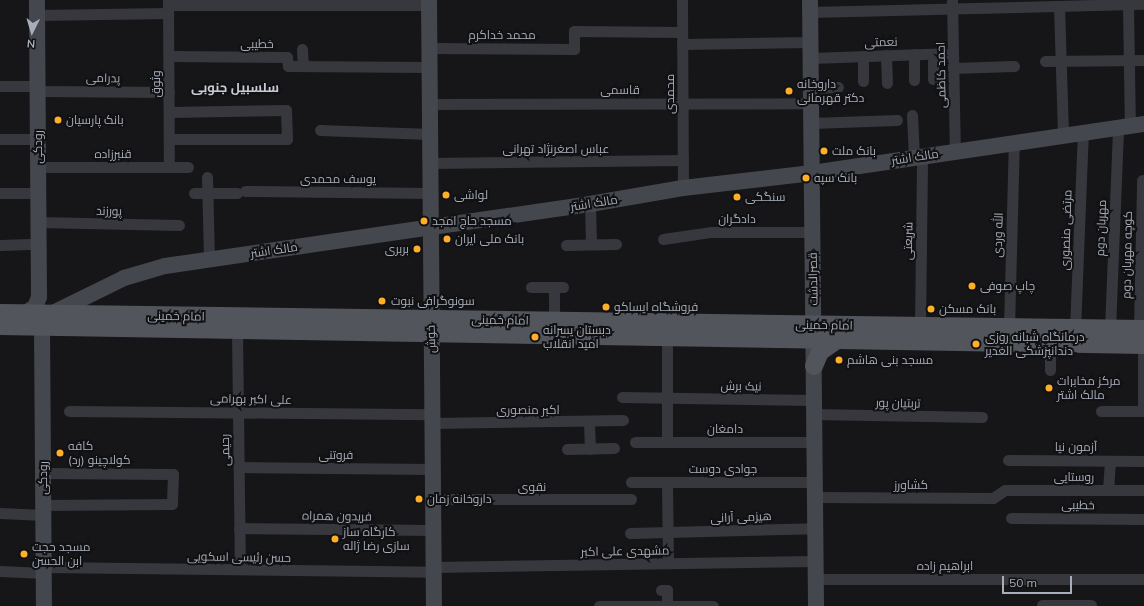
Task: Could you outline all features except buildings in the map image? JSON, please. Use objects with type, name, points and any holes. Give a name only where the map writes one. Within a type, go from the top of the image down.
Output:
[{"type":"main road","name":"خوش","points":[[429,3],[434,606]]},
{"type":"main road","name":"قصرالدشت","points":[[810,6],[816,606]]},
{"type":"main road","name":"رودکی","points":[[25,313],[36,305],[39,294],[37,7]]},
{"type":"main road","name":"مالک اشتر","points":[[53,312],[134,274],[210,260],[590,204],[683,188],[812,173],[1063,134],[1131,126]]},
{"type":"main road","name":"امام خمینی","points":[[0,313],[53,312],[264,323],[431,326],[667,337],[814,332],[920,318],[1008,328],[1110,329],[1143,337]]},
{"type":"main road","name":"امام خمینی","points":[[431,326],[554,320],[814,332],[837,340],[1050,343],[1143,337]]},
{"type":"main road","name":"امام خمینی","points":[[0,326],[237,330],[264,323]]},
{"type":"main road","name":"رودکی","points":[[42,327],[44,606]]},
{"type":"main road","points":[[814,366],[820,352],[837,340]]},
{"type":"street","name":"محمدی","points":[[682,0],[683,188]]},
{"type":"street","points":[[37,7],[429,3]]},
{"type":"street","points":[[810,6],[952,4],[1058,6],[1144,4]]},
{"type":"street","name":"احمد کاظمی","points":[[952,4],[955,150]]},
{"type":"street","name":"مهربان دوم","points":[[1110,329],[1131,126],[1128,5]]},
{"type":"street","name":"وثوق","points":[[168,6],[169,167]]},
{"type":"street","points":[[1058,6],[1063,134]]},
{"type":"street","name":"محمد خداکرم","points":[[429,48],[574,49],[574,31],[682,32]]},
{"type":"street","name":"نعمتی","points":[[682,44],[811,50],[863,56],[953,53]]},
{"type":"street","points":[[302,50],[303,66]]},
{"type":"street","points":[[914,54],[914,80]]},
{"type":"street","points":[[933,54],[933,79]]},
{"type":"street","points":[[886,55],[887,83]]},
{"type":"street","name":"خطیبی","points":[[169,56],[287,57],[288,66],[429,67]]},
{"type":"street","points":[[863,56],[863,81]]},
{"type":"street","points":[[1045,61],[1144,60]]},
{"type":"street","points":[[953,68],[1014,66]]},
{"type":"street","name":"پدرامی","points":[[0,86],[169,92]]},
{"type":"street","name":"قاسمی","points":[[430,104],[683,103],[811,96],[838,87]]},
{"type":"street","points":[[169,112],[286,110],[287,139],[169,139]]},
{"type":"street","points":[[912,115],[918,156]]},
{"type":"street","points":[[811,122],[897,120]]},
{"type":"street","points":[[320,130],[430,134]]},
{"type":"street","name":"مرتضی منصوری","points":[[1075,329],[1083,132]]},
{"type":"street","points":[[0,139],[38,139]]},
{"type":"street","name":"الله وردی","points":[[1008,328],[1014,142]]},
{"type":"street","name":"شریعتی","points":[[918,156],[920,318]]},
{"type":"street","name":"عباس اصغرنژاد تهرانی","points":[[430,163],[683,160]]},
{"type":"street","name":"قنبرزاده","points":[[38,168],[188,167]]},
{"type":"street","points":[[208,176],[210,260]]},
{"type":"street","name":"کوچه مهربان دوم","points":[[1142,188],[1144,411]]},
{"type":"street","points":[[0,193],[38,193]]},
{"type":"street","name":"یوسف محمدی","points":[[194,193],[430,193]]},
{"type":"street","points":[[590,204],[591,244]]},
{"type":"street","name":"پورزند","points":[[38,222],[179,225]]},
{"type":"street","name":"دادگران","points":[[663,239],[710,232],[812,232]]},
{"type":"street","points":[[0,244],[38,244]]},
{"type":"street","points":[[566,244],[616,244]]},
{"type":"street","points":[[531,287],[559,287],[554,320]]},
{"type":"street","points":[[909,309],[920,318]]},
{"type":"street","name":"رحیمی","points":[[237,330],[240,570]]},
{"type":"street","points":[[667,337],[667,442]]},
{"type":"street","points":[[1050,343],[1050,370]]},
{"type":"street","name":"نیک برش","points":[[622,397],[667,398],[814,407]]},
{"type":"street","name":"تربتیان پور","points":[[814,407],[982,417]]},
{"type":"street","name":"علی اکبر بهرامی","points":[[69,411],[238,412],[433,419]]},
{"type":"street","points":[[1101,411],[1144,411]]},
{"type":"street","name":"اکبر منصوری","points":[[433,419],[589,422],[623,420]]},
{"type":"street","points":[[589,422],[590,449]]},
{"type":"street","name":"دامغان","points":[[635,442],[815,442]]},
{"type":"street","points":[[567,449],[614,448]]},
{"type":"street","name":"آزمون نیا","points":[[1008,460],[1144,461]]},
{"type":"street","points":[[1108,490],[1110,460]]},
{"type":"street","name":"فروتنی","points":[[238,467],[433,469]]},
{"type":"street","points":[[0,512],[172,504],[173,474],[43,472]]},
{"type":"street","name":"جوادی دوست","points":[[631,482],[667,482],[815,490]]},
{"type":"street","points":[[667,482],[668,563]]},
{"type":"street","name":"کشاورز","points":[[815,490],[993,498],[1005,490]]},
{"type":"street","name":"روستایی","points":[[1005,490],[1144,490]]},
{"type":"street","name":"نقوی","points":[[434,500],[631,499]]},
{"type":"street","name":"خطیبی","points":[[1011,518],[1144,519]]},
{"type":"street","name":"فریدون همراه","points":[[239,528],[434,530]]},
{"type":"street","name":"هیزمی آرانی","points":[[630,533],[816,528]]},
{"type":"street","name":"مشهدی علی اکبر","points":[[434,569],[816,561]]},
{"type":"street","name":"حسن رئیسی اسکویی","points":[[0,571],[434,569]]},
{"type":"street","name":"ابراهیم زاده","points":[[816,578],[1073,580],[1144,579]]},
{"type":"street","points":[[661,590],[667,590],[667,606]]},
{"type":"street","points":[[1042,605],[1091,605]]},
{"type":"street","points":[[599,606],[713,606]]},
{"type":"place","name":"داروخانه دکتر قهرمانی","points":[[789,91]]},
{"type":"place","name":"بانک پارسیان","points":[[58,120]]},
{"type":"place","name":"بانک ملت","points":[[824,151]]},
{"type":"place","name":"بانک سپه","points":[[806,178]]},
{"type":"place","name":"لواشی","points":[[446,195]]},
{"type":"place","name":"سنگکی","points":[[737,197]]},
{"type":"place","name":"مسجد حاج امجد","points":[[424,221]]},
{"type":"place","name":"بانک ملی ایران","points":[[447,239]]},
{"type":"place","name":"بربری","points":[[417,249]]},
{"type":"place","name":"چاپ صوفی","points":[[972,286]]},
{"type":"place","name":"سونوگرافی نبوت","points":[[382,301]]},
{"type":"place","name":"فروشگاه ایساکو","points":[[606,307]]},
{"type":"place","name":"بانک مسکن","points":[[931,309]]},
{"type":"place","name":"دبستان پسرانه امید انقلاب","points":[[535,337]]},
{"type":"place","name":"درمانگاه شبانه روزی دندانپزشکی الغدیر","points":[[976,344]]},
{"type":"place","name":"مسجد بنی هاشم","points":[[839,360]]},
{"type":"place","name":"مرکز مخابرات مالک اشتر","points":[[1049,388]]},
{"type":"place","name":"کافه کولاچینو (رد)","points":[[60,453]]},
{"type":"place","name":"داروخانه زمان","points":[[419,499]]},
{"type":"place","name":"کارگاه ساز سازی رضا ژاله","points":[[335,539]]},
{"type":"place","name":"مسجد حجت ابن الحسن","points":[[24,554]]},
{"type":"district","name":"سلسبیل جنوبی","points":[[235,87]]}]
